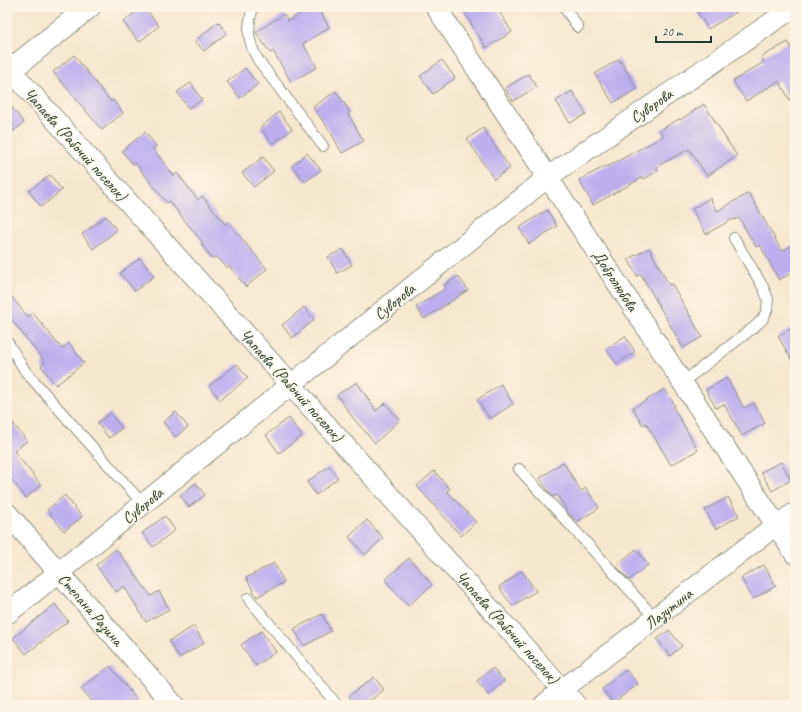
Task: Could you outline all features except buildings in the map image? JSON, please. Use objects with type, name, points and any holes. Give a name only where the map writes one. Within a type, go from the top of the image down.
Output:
[{"type":"street","points":[[8,70],[88,7]]},
{"type":"street","name":"Добролюбова","points":[[436,7],[795,554]]},
{"type":"street","name":"Суворова","points":[[7,614],[548,177],[794,7]]},
{"type":"street","name":"Чапаева (Рабочий поселок)","points":[[8,70],[291,384],[576,705]]},
{"type":"street","name":"Степана Разина","points":[[7,513],[174,705]]},
{"type":"street","name":"Лазутина","points":[[544,705],[776,525],[795,513]]},
{"type":"lane","points":[[253,7],[250,20],[249,38],[252,49],[258,60],[323,146]]},
{"type":"lane","points":[[564,7],[578,27]]},
{"type":"lane","points":[[683,382],[753,328],[762,320],[767,310],[768,299],[763,287],[734,238]]},
{"type":"lane","points":[[7,341],[25,371],[143,504]]},
{"type":"lane","points":[[519,469],[655,618]]},
{"type":"lane","points":[[248,598],[337,705]]}]
